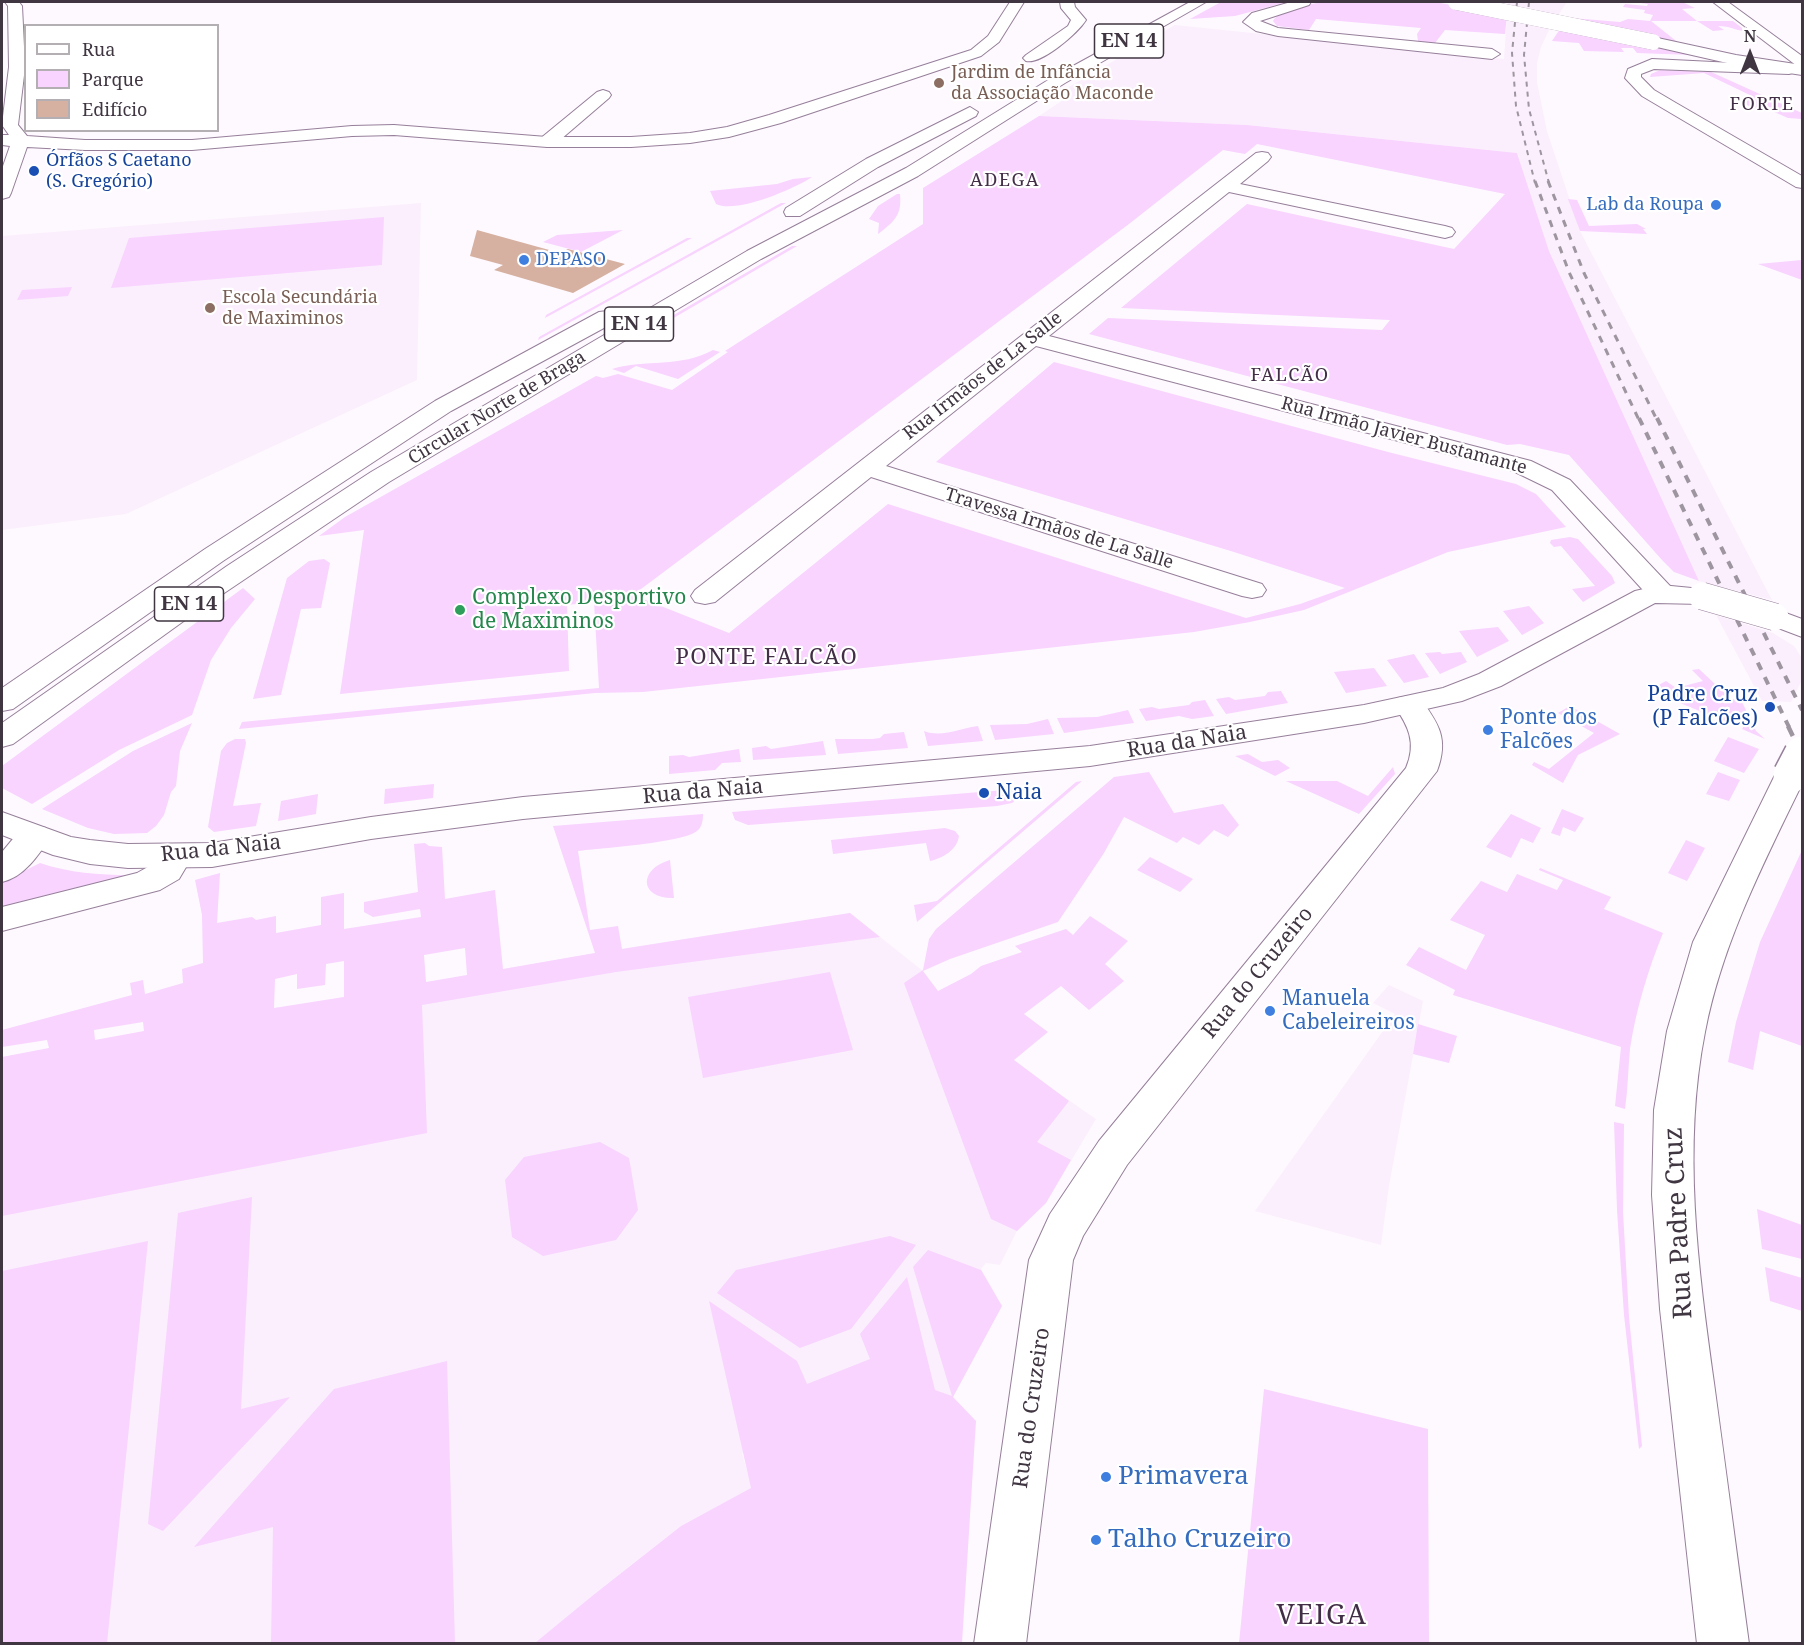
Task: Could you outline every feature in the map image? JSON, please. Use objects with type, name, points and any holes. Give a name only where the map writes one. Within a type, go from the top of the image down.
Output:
[{"type":"main road","points":[[12,2],[15,6],[16,67],[10,125],[21,140]]},
{"type":"main road","points":[[2,140],[62,144],[192,145],[352,131],[393,130],[547,142],[631,142],[690,138],[729,132],[775,119],[976,53],[994,39],[1017,2]]},
{"type":"main road","points":[[1031,58],[1073,29],[1079,20],[1068,8],[1067,2],[1089,8]]},
{"type":"main road","name":"EN 14","points":[[1026,82],[1174,2]]},
{"type":"main road","name":"Circular Norte de Braga","points":[[2,737],[156,627],[324,512],[754,255],[912,172],[1059,80],[1199,2]]},
{"type":"main road","points":[[1304,2],[1257,16],[1250,22],[1261,28],[1278,32],[1492,54]]},
{"type":"main road","points":[[1456,2],[1653,42],[1798,68]]},
{"type":"main road","points":[[1720,2],[1798,68]]},
{"type":"main road","points":[[1798,68],[1652,64],[1634,72],[1633,78],[1648,93],[1803,183]]},
{"type":"main road","points":[[547,142],[603,95]]},
{"type":"main road","name":"EN 14","points":[[653,292],[767,228],[872,163],[987,103]]},
{"type":"main road","points":[[2,193],[21,140]]},
{"type":"main road","name":"Rua Irmãos de La Salle","points":[[705,596],[1262,157]]},
{"type":"main road","points":[[1225,186],[1445,232]]},
{"type":"main road","name":"Circular Norte de Braga","points":[[2,702],[214,555],[443,406],[622,309]]},
{"type":"main road","name":"Rua Irmão Javier Bustamante","points":[[1033,338],[1522,466],[1561,485],[1661,593]]},
{"type":"main road","name":"Travessa Irmãos de La Salle","points":[[867,468],[1252,590]]},
{"type":"main road","points":[[1409,705],[1451,695],[1490,680],[1645,597],[1661,593],[1702,596],[1792,623]]},
{"type":"main road","name":"Rua da Naia","points":[[2,823],[65,847],[90,852],[174,857],[255,849],[360,830],[523,808],[1090,756],[1409,705]]},
{"type":"main road","name":"Rua do Cruzeiro","points":[[1000,1644],[1051,1260],[1065,1227],[1113,1153],[1421,771],[1429,754],[1428,737],[1421,720],[1409,705]]},
{"type":"main road","name":"Rua Padre Cruz","points":[[1723,1644],[1682,1309],[1673,1195],[1674,1110],[1686,1031],[1712,942],[1748,861],[1797,764]]},
{"type":"main road","points":[[2,870],[19,855],[34,836]]},
{"type":"main road","points":[[2,919],[148,882],[167,871],[174,857]]},
{"type":"shaded area","points":[[1508,2],[1567,2],[1557,17],[1508,7]]},
{"type":"shaded area","points":[[1507,15],[1552,24],[1541,47],[1537,63],[1537,82],[1547,131],[1580,231],[1772,600],[1699,581],[1549,251],[1517,153],[1247,125],[1039,116],[1072,94],[1069,87],[1175,25],[1504,59]]},
{"type":"shaded area","name":"Escola Secundária de Maximinos","points":[[421,203],[417,380],[126,514],[2,530],[2,236]]},
{"type":"shaded area","points":[[1716,615],[1773,633],[1794,646],[1802,658],[1802,680],[1791,702],[1762,701]]},
{"type":"shaded area","points":[[850,913],[923,971],[937,991],[1022,1068],[1096,1119],[1046,1203],[1017,1231],[1000,1265],[986,1263],[981,1269],[1002,1306],[953,1397],[935,1390],[742,1453],[752,1488],[681,1526],[535,1644],[2,1644],[2,1057],[595,953]]},
{"type":"shaded area","points":[[1389,985],[1423,1001],[1389,1186],[1381,1245],[1255,1211],[1395,1014],[1373,1003]]},
{"type":"green space","points":[[1221,2],[1287,2],[1235,16],[1190,19]]},
{"type":"green space","points":[[1323,2],[1435,2],[1507,15],[1505,34],[1445,30],[1435,43],[1418,41],[1417,34],[1421,28],[1316,19],[1309,30],[1277,26],[1273,21],[1288,10]]},
{"type":"green space","points":[[1633,2],[1682,2],[1695,8],[1682,9],[1697,21],[1651,21],[1680,44],[1572,18],[1620,22],[1628,19],[1650,21],[1653,15],[1644,13],[1645,10],[1623,7],[1625,4],[1647,6],[1648,4]]},
{"type":"green space","points":[[1697,21],[1733,21],[1746,31],[1718,26],[1724,30],[1713,31]]},
{"type":"green space","points":[[1562,26],[1692,55],[1637,53],[1633,48],[1621,48],[1624,52],[1584,51],[1579,43],[1552,41]]},
{"type":"green space","points":[[1660,70],[1711,72],[1802,113],[1802,119],[1788,118],[1772,111],[1760,112],[1736,99],[1754,97],[1704,73],[1650,77],[1651,74]]},
{"type":"green space","points":[[1039,116],[1247,125],[1517,153],[1549,251],[1699,581],[1674,572],[1569,455],[1520,444],[1507,445],[1089,334],[1108,318],[1382,330],[1390,320],[1121,308],[1247,204],[1454,249],[1505,194],[1257,144],[1245,154],[1223,150],[1129,224],[633,595],[729,633],[888,504],[1246,618],[1300,604],[1345,588],[936,462],[1054,362],[1516,484],[1536,494],[1566,527],[1448,552],[1304,610],[1194,632],[643,692],[595,693],[239,729],[242,722],[599,688],[594,602],[567,605],[569,671],[340,694],[364,530],[319,536],[345,517],[596,376],[603,378],[618,374],[672,390],[728,352],[725,351],[923,224],[923,188]]},
{"type":"green space","points":[[812,177],[765,199],[737,206],[716,204],[710,191],[777,184]]},
{"type":"green space","points":[[900,194],[900,207],[896,217],[878,234],[879,223],[869,219],[878,206]]},
{"type":"green space","points":[[1568,199],[1577,200],[1589,226],[1637,224],[1646,229],[1643,229],[1647,234],[1580,231]]},
{"type":"green space","points":[[781,203],[786,203],[538,340],[539,337]]},
{"type":"green space","points":[[384,217],[382,265],[111,288],[129,238]]},
{"type":"green space","points":[[623,230],[581,252],[543,242],[557,235]]},
{"type":"green space","points":[[687,238],[692,238],[545,318],[546,315]]},
{"type":"green space","points":[[792,246],[797,246],[641,337],[641,334]]},
{"type":"green space","points":[[1802,260],[1802,280],[1758,264]]},
{"type":"green space","points":[[72,287],[68,296],[17,300],[22,290]]},
{"type":"green space","points":[[713,350],[720,352],[678,379],[636,366],[624,373],[612,369],[688,359]]},
{"type":"green space","points":[[1570,537],[1578,539],[1612,576],[1615,583],[1583,602],[1572,589],[1595,586],[1561,546],[1554,547],[1550,543],[1551,540]]},
{"type":"green space","points":[[324,559],[330,563],[321,608],[301,609],[281,695],[253,699],[287,578],[309,561]]},
{"type":"green space","points":[[243,588],[255,599],[231,628],[211,660],[192,715],[119,750],[32,804],[2,788],[2,766]]},
{"type":"green space","points":[[1529,606],[1544,623],[1522,635],[1503,611]]},
{"type":"green space","points":[[1498,627],[1509,641],[1477,657],[1459,631]]},
{"type":"green space","points":[[1440,652],[1442,654],[1461,652],[1467,662],[1440,674],[1425,653]]},
{"type":"green space","points":[[1414,654],[1429,677],[1404,683],[1387,660]]},
{"type":"green space","points":[[1374,668],[1387,686],[1346,693],[1334,672]]},
{"type":"green space","points":[[1699,669],[1731,699],[1741,700],[1756,731],[1765,739],[1742,729],[1747,721],[1734,716],[1729,723],[1680,703],[1653,688],[1666,681],[1676,688],[1703,681],[1692,670]]},
{"type":"green space","points":[[1281,691],[1288,703],[1226,714],[1216,699],[1229,697],[1235,700],[1265,696],[1268,692]]},
{"type":"green space","points":[[1205,700],[1214,716],[1192,719],[1179,716],[1146,721],[1139,709],[1189,705],[1192,702]]},
{"type":"green space","points":[[1570,706],[1620,734],[1578,755],[1563,783],[1532,765],[1534,762],[1549,769],[1594,733],[1558,713]]},
{"type":"green space","points":[[1128,710],[1134,723],[1064,733],[1057,718],[1097,717]]},
{"type":"green space","points":[[1048,719],[1054,734],[995,740],[990,725],[1027,724]]},
{"type":"green space","points":[[192,723],[180,751],[176,786],[171,792],[164,815],[147,833],[114,834],[88,828],[42,809],[133,751]]},
{"type":"green space","points":[[978,726],[983,741],[928,746],[924,731],[945,733]]},
{"type":"green space","points":[[904,732],[908,748],[838,754],[835,739],[872,739],[880,738],[884,734]]},
{"type":"green space","points":[[1728,737],[1759,749],[1744,773],[1714,761]]},
{"type":"green space","points":[[235,739],[245,739],[246,743],[233,806],[261,803],[256,826],[214,832],[208,827],[221,751],[227,743]]},
{"type":"green space","points":[[823,741],[826,755],[753,760],[752,748],[766,746],[771,749]]},
{"type":"green space","points":[[739,749],[741,762],[722,763],[715,770],[669,774],[669,756],[689,757]]},
{"type":"green space","points":[[1248,754],[1262,762],[1278,760],[1290,768],[1275,776],[1235,756]]},
{"type":"green space","points":[[1393,767],[1395,774],[1359,814],[1286,781],[1337,781],[1368,796]]},
{"type":"green space","points":[[1149,772],[1174,813],[1223,804],[1239,825],[1228,837],[1214,830],[1199,845],[1183,837],[1177,843],[1124,817],[1104,853],[1058,922],[950,959],[923,971],[938,991],[971,974],[981,966],[1022,952],[1015,946],[1066,929],[1073,935],[1090,916],[1128,941],[1105,964],[1124,981],[1089,1010],[1061,986],[1024,1014],[1048,1032],[1014,1060],[1069,1101],[1037,1142],[1071,1160],[1046,1203],[1017,1231],[991,1219],[904,983],[923,970],[929,939],[936,929],[1114,777]]},
{"type":"green space","points":[[1718,772],[1740,780],[1729,801],[1706,794]]},
{"type":"green space","points":[[1082,781],[917,922],[914,905],[937,901],[1076,782]]},
{"type":"green space","points":[[434,784],[433,798],[384,804],[385,789]]},
{"type":"green space","points":[[1030,788],[1012,803],[997,806],[748,825],[735,820],[732,812]]},
{"type":"green space","points":[[318,794],[316,814],[278,821],[281,801]]},
{"type":"green space","points":[[1562,809],[1584,818],[1575,832],[1563,827],[1560,836],[1551,833]]},
{"type":"green space","points":[[703,814],[700,828],[689,835],[659,842],[578,851],[590,930],[618,926],[622,949],[850,913],[880,937],[616,972],[422,1005],[427,1133],[2,1216],[2,1057],[49,1048],[47,1040],[2,1047],[2,1030],[132,995],[130,983],[143,980],[145,994],[183,983],[182,969],[203,963],[202,915],[195,880],[220,873],[217,923],[252,917],[256,920],[276,916],[276,933],[321,925],[321,897],[344,893],[344,929],[421,917],[420,909],[373,917],[364,912],[364,902],[418,892],[414,844],[425,843],[429,846],[442,847],[445,899],[495,890],[503,969],[595,953],[553,826]],"holes":[[[465,948],[467,975],[426,982],[424,955]],[[344,961],[344,997],[274,1008],[275,979],[297,974],[297,989],[325,985],[326,964]],[[143,1022],[144,1031],[95,1040],[94,1030]]]},
{"type":"green space","points":[[1511,814],[1541,828],[1533,843],[1521,838],[1511,858],[1486,847]]},
{"type":"green space","points":[[945,828],[955,831],[959,836],[958,841],[949,853],[930,861],[926,843],[833,854],[831,840]]},
{"type":"green space","points":[[1686,840],[1705,848],[1687,881],[1668,873]]},
{"type":"green space","points":[[1802,850],[1802,1046],[1760,1031],[1753,1070],[1728,1062],[1736,1022],[1760,942]]},
{"type":"green space","points":[[1150,857],[1193,879],[1180,892],[1137,870]]},
{"type":"green space","points":[[670,860],[674,898],[654,894],[647,883],[652,870]]},
{"type":"green space","points":[[40,863],[84,873],[130,875],[2,909],[2,882]]},
{"type":"green space","points":[[1540,868],[1611,897],[1604,909],[1663,933],[1639,1004],[1630,1049],[1625,1109],[1615,1106],[1621,1047],[1453,995],[1455,990],[1406,965],[1419,947],[1466,970],[1485,935],[1450,920],[1481,881],[1507,892],[1517,874],[1557,890],[1563,880],[1539,870]]},
{"type":"green space","points":[[830,972],[853,1050],[703,1078],[688,997]]},
{"type":"green space","points":[[1418,1024],[1457,1036],[1449,1063],[1413,1054]]},
{"type":"green space","points":[[1614,1122],[1624,1124],[1623,1212],[1629,1317],[1642,1446],[1639,1449],[1624,1315]]},
{"type":"green space","points":[[600,1142],[629,1158],[638,1210],[616,1240],[543,1256],[512,1237],[505,1180],[524,1157]]},
{"type":"green space","points":[[252,1197],[241,1409],[290,1397],[163,1531],[148,1524],[178,1213]]},
{"type":"green space","points":[[1757,1209],[1802,1225],[1802,1259],[1762,1249]]},
{"type":"green space","points":[[890,1236],[916,1245],[851,1329],[800,1348],[717,1293],[736,1270]]},
{"type":"green space","points":[[148,1241],[107,1643],[2,1643],[2,1271]]},
{"type":"green space","points":[[928,1250],[981,1270],[1002,1306],[953,1397],[976,1421],[962,1643],[535,1643],[681,1526],[751,1488],[709,1301],[797,1361],[807,1384],[870,1359],[860,1334],[907,1277],[935,1390],[952,1396],[913,1267]]},
{"type":"green space","points":[[1765,1267],[1802,1278],[1802,1311],[1770,1301]]},
{"type":"green space","points":[[447,1361],[455,1643],[271,1643],[273,1527],[194,1547],[334,1389]]},
{"type":"green space","points":[[1264,1389],[1428,1429],[1429,1643],[1239,1643]]},
{"type":"building","points":[[477,230],[560,253],[568,249],[625,264],[573,293],[494,270],[503,265],[470,256]]},
{"type":"railway","points":[[1517,2],[1512,53],[1516,106],[1535,183]]},
{"type":"railway","points":[[1529,2],[1524,55],[1529,109],[1549,183]]},
{"type":"railway","points":[[1535,181],[1569,272],[1639,420]]},
{"type":"railway","points":[[1548,181],[1584,273],[1657,420]]},
{"type":"railway","points":[[1639,418],[1789,727]]},
{"type":"railway","points":[[1657,418],[1802,710]]},
{"type":"railway","points":[[1788,726],[1802,755]]},
{"type":"place","name":"Jardim de Infância da Associação Maconde","points":[[939,83]]},
{"type":"place","name":"Órfãos S Caetano (S. Gregório)","points":[[34,171]]},
{"type":"place","name":"Lab da Roupa","points":[[1716,205]]},
{"type":"place","name":"DEPASO","points":[[524,260]]},
{"type":"place","name":"Escola Secundária de Maximinos","points":[[210,308]]},
{"type":"place","name":"Complexo Desportivo de Maximinos","points":[[460,610]]},
{"type":"place","name":"Padre Cruz (P Falcões)","points":[[1770,707]]},
{"type":"place","name":"Ponte dos Falcões","points":[[1488,730]]},
{"type":"place","name":"Naia","points":[[984,793]]},
{"type":"place","name":"Manuela Cabeleireiros","points":[[1270,1011]]},
{"type":"place","name":"Primavera","points":[[1106,1477]]},
{"type":"place","name":"Talho Cruzeiro","points":[[1096,1540]]},
{"type":"district","name":"FORTE","points":[[1762,105]]},
{"type":"district","name":"ADEGA","points":[[1005,181]]},
{"type":"district","name":"FALCÃO","points":[[1290,376]]},
{"type":"district","name":"PONTE FALCÃO","points":[[767,658]]},
{"type":"district","name":"VEIGA","points":[[1322,1616]]}]
